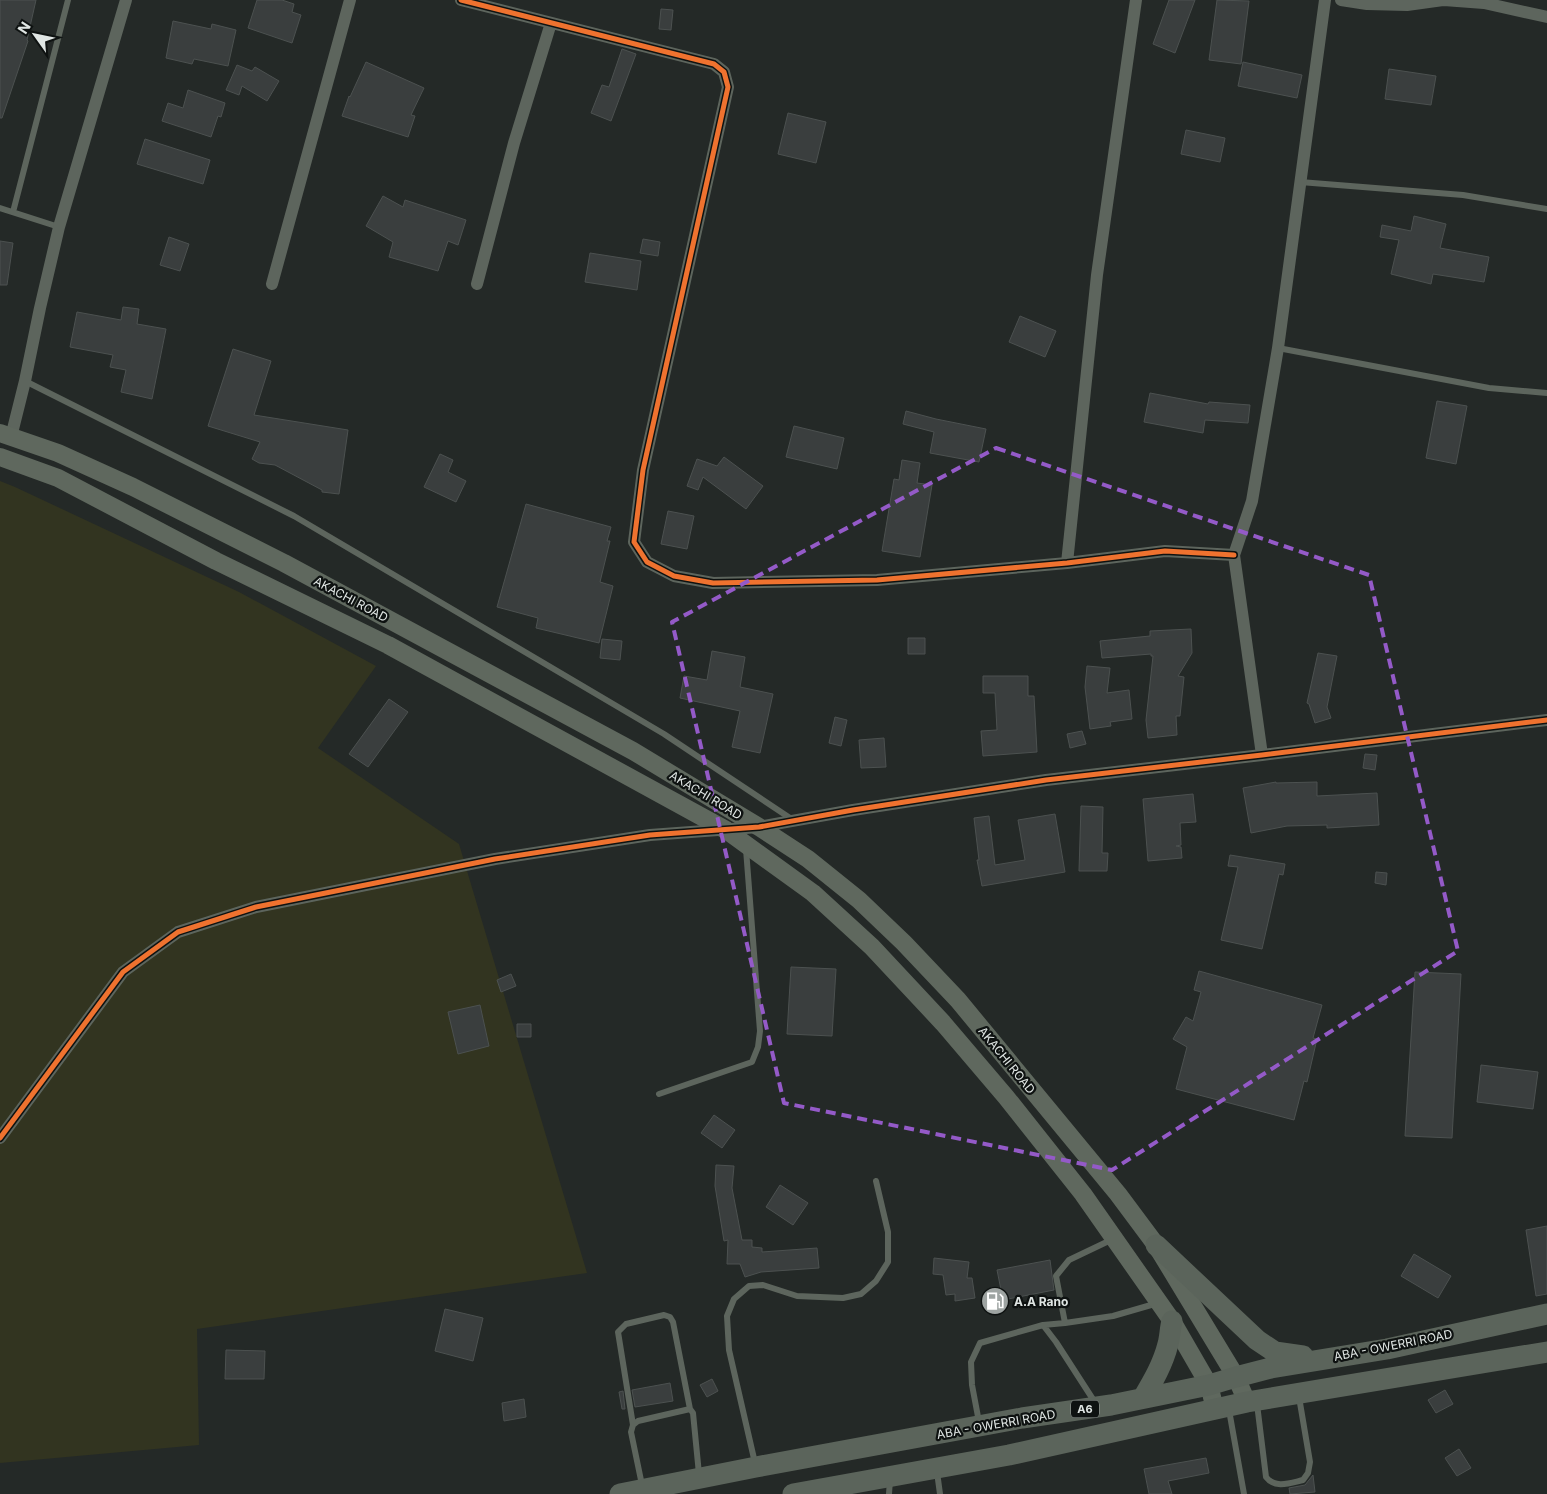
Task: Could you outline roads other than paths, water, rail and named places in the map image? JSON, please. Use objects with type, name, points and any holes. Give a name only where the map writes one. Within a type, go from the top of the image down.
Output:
[{"type":"highway","points":[[1156,1245],[1257,1340],[1275,1352],[1321,1359]]},
{"type":"highway","name":"ABA - OWERRI ROAD","points":[[620,1494],[643,1492],[756,1467],[1209,1386],[1236,1376],[1271,1368],[1387,1349],[1547,1314]]},
{"type":"highway","points":[[1143,1398],[1158,1372],[1169,1342],[1172,1321]]},
{"type":"highway","name":"A6","points":[[797,1494],[889,1485],[937,1468],[1009,1455],[1237,1404],[1547,1352]]},
{"type":"main road","name":"AKACHI ROAD","points":[[6,435],[58,453],[133,487],[284,563],[625,747],[759,826],[808,859],[860,900],[958,1000],[1118,1194],[1156,1245],[1236,1376],[1237,1404]]},
{"type":"main road","name":"AKACHI ROAD","points":[[0,458],[58,478],[216,561],[388,645],[726,830],[813,893],[872,947],[944,1023],[1006,1097],[1083,1194],[1172,1321],[1209,1386],[1237,1404]]},
{"type":"street","points":[[6,435],[26,381],[40,308],[59,227],[126,0]]},
{"type":"street","points":[[272,284],[350,0]]},
{"type":"street","points":[[461,0],[714,64],[724,72],[728,87],[643,470],[634,542],[647,562],[674,576],[713,583],[877,580],[1067,563],[1165,551],[1234,555]]},
{"type":"street","points":[[1067,563],[1097,275],[1136,0]]},
{"type":"street","points":[[1262,755],[1234,555],[1252,501],[1278,348],[1325,0]]},
{"type":"street","points":[[1341,0],[1367,4],[1407,6],[1444,0],[1508,4],[1547,17]]},
{"type":"street","points":[[477,284],[514,143],[551,23]]},
{"type":"street","points":[[0,1138],[123,972],[178,932],[256,907],[496,859],[650,835],[759,826],[1046,780],[1547,720]]},
{"type":"lane","points":[[13,212],[68,0]]},
{"type":"lane","points":[[1299,182],[1463,195],[1547,208]]},
{"type":"lane","points":[[0,208],[59,227]]},
{"type":"lane","points":[[1278,348],[1489,388],[1547,393]]},
{"type":"lane","points":[[26,381],[294,516],[664,734],[793,820]]},
{"type":"lane","points":[[659,1094],[752,1062],[758,1047],[760,1031],[745,843]]},
{"type":"lane","points":[[756,1467],[729,1350],[727,1316],[734,1300],[749,1286],[763,1285],[797,1296],[843,1298],[860,1294],[876,1282],[888,1262],[888,1232],[876,1181]]},
{"type":"lane","points":[[1065,1323],[1056,1276],[1069,1260],[1114,1239]]},
{"type":"lane","points":[[980,1426],[972,1385],[971,1362],[980,1343],[1043,1325],[1113,1316],[1158,1303]]},
{"type":"lane","points":[[643,1492],[631,1432],[633,1425],[618,1332],[626,1324],[664,1316],[670,1317],[673,1322],[690,1409],[693,1413],[700,1478]]},
{"type":"lane","points":[[1043,1325],[1099,1407]]},
{"type":"lane","points":[[1237,1404],[1266,1477],[1270,1483],[1278,1485],[1303,1480],[1308,1473],[1310,1462],[1299,1393]]},
{"type":"lane","points":[[1237,1404],[1244,1494]]},
{"type":"lane","points":[[633,1425],[638,1421],[690,1409]]},
{"type":"lane","points":[[937,1468],[940,1494]]},
{"type":"place","name":"A.A Rano","points":[[995,1301]]}]
